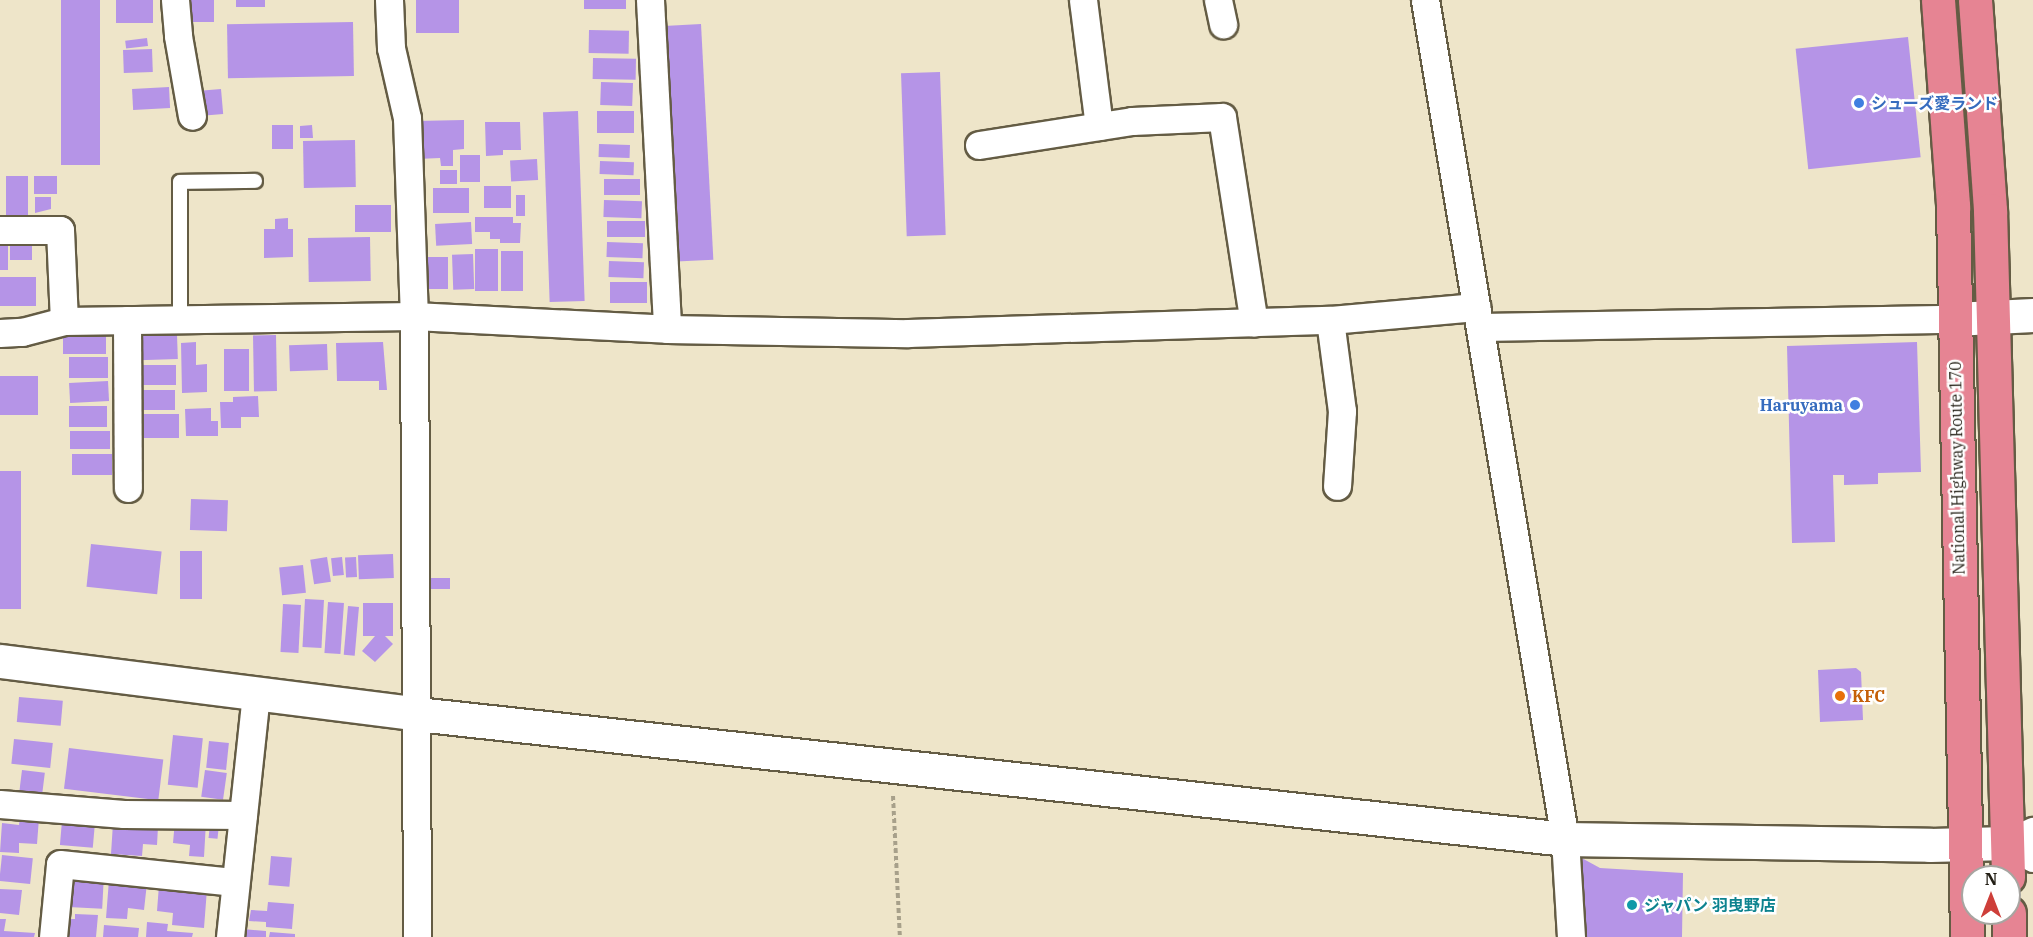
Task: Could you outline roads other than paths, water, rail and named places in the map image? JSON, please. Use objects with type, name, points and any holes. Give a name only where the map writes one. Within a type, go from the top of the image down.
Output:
[{"type":"highway","name":"National Highway Route 170","points":[[1938,0],[1953,206],[1967,937]]},
{"type":"highway","points":[[1975,0],[1990,210],[1993,318],[2024,844],[2014,865]]},
{"type":"street","points":[[175,0],[178,36],[192,116]]},
{"type":"street","points":[[389,0],[391,48],[407,118],[414,316],[417,937]]},
{"type":"street","points":[[650,0],[667,329]]},
{"type":"street","points":[[1083,0],[1099,126]]},
{"type":"street","points":[[1425,0],[1565,839],[1571,937]]},
{"type":"street","points":[[979,145],[1132,121],[1222,117],[1254,323]]},
{"type":"street","points":[[0,230],[60,230],[64,321]]},
{"type":"street","points":[[0,333],[22,332],[64,321],[414,316],[667,329],[908,333],[1479,317],[1954,319],[2033,315]]},
{"type":"street","points":[[127,320],[128,488]]},
{"type":"street","points":[[1330,320],[1342,411],[1337,486]]},
{"type":"street","points":[[0,661],[417,714],[1565,839],[2024,844]]},
{"type":"street","points":[[230,937],[256,692]]},
{"type":"street","points":[[0,804],[124,814],[243,815]]},
{"type":"street","points":[[53,937],[60,864],[235,882]]},
{"type":"lane","points":[[180,319],[180,182],[255,181]]},
{"type":"place","name":"シューズ愛ランド","points":[[1859,103]]},
{"type":"place","name":"Haruyama","points":[[1855,405]]},
{"type":"place","name":"KFC","points":[[1840,696]]},
{"type":"place","name":"ジャパン 羽曳野店","points":[[1632,905]]}]
